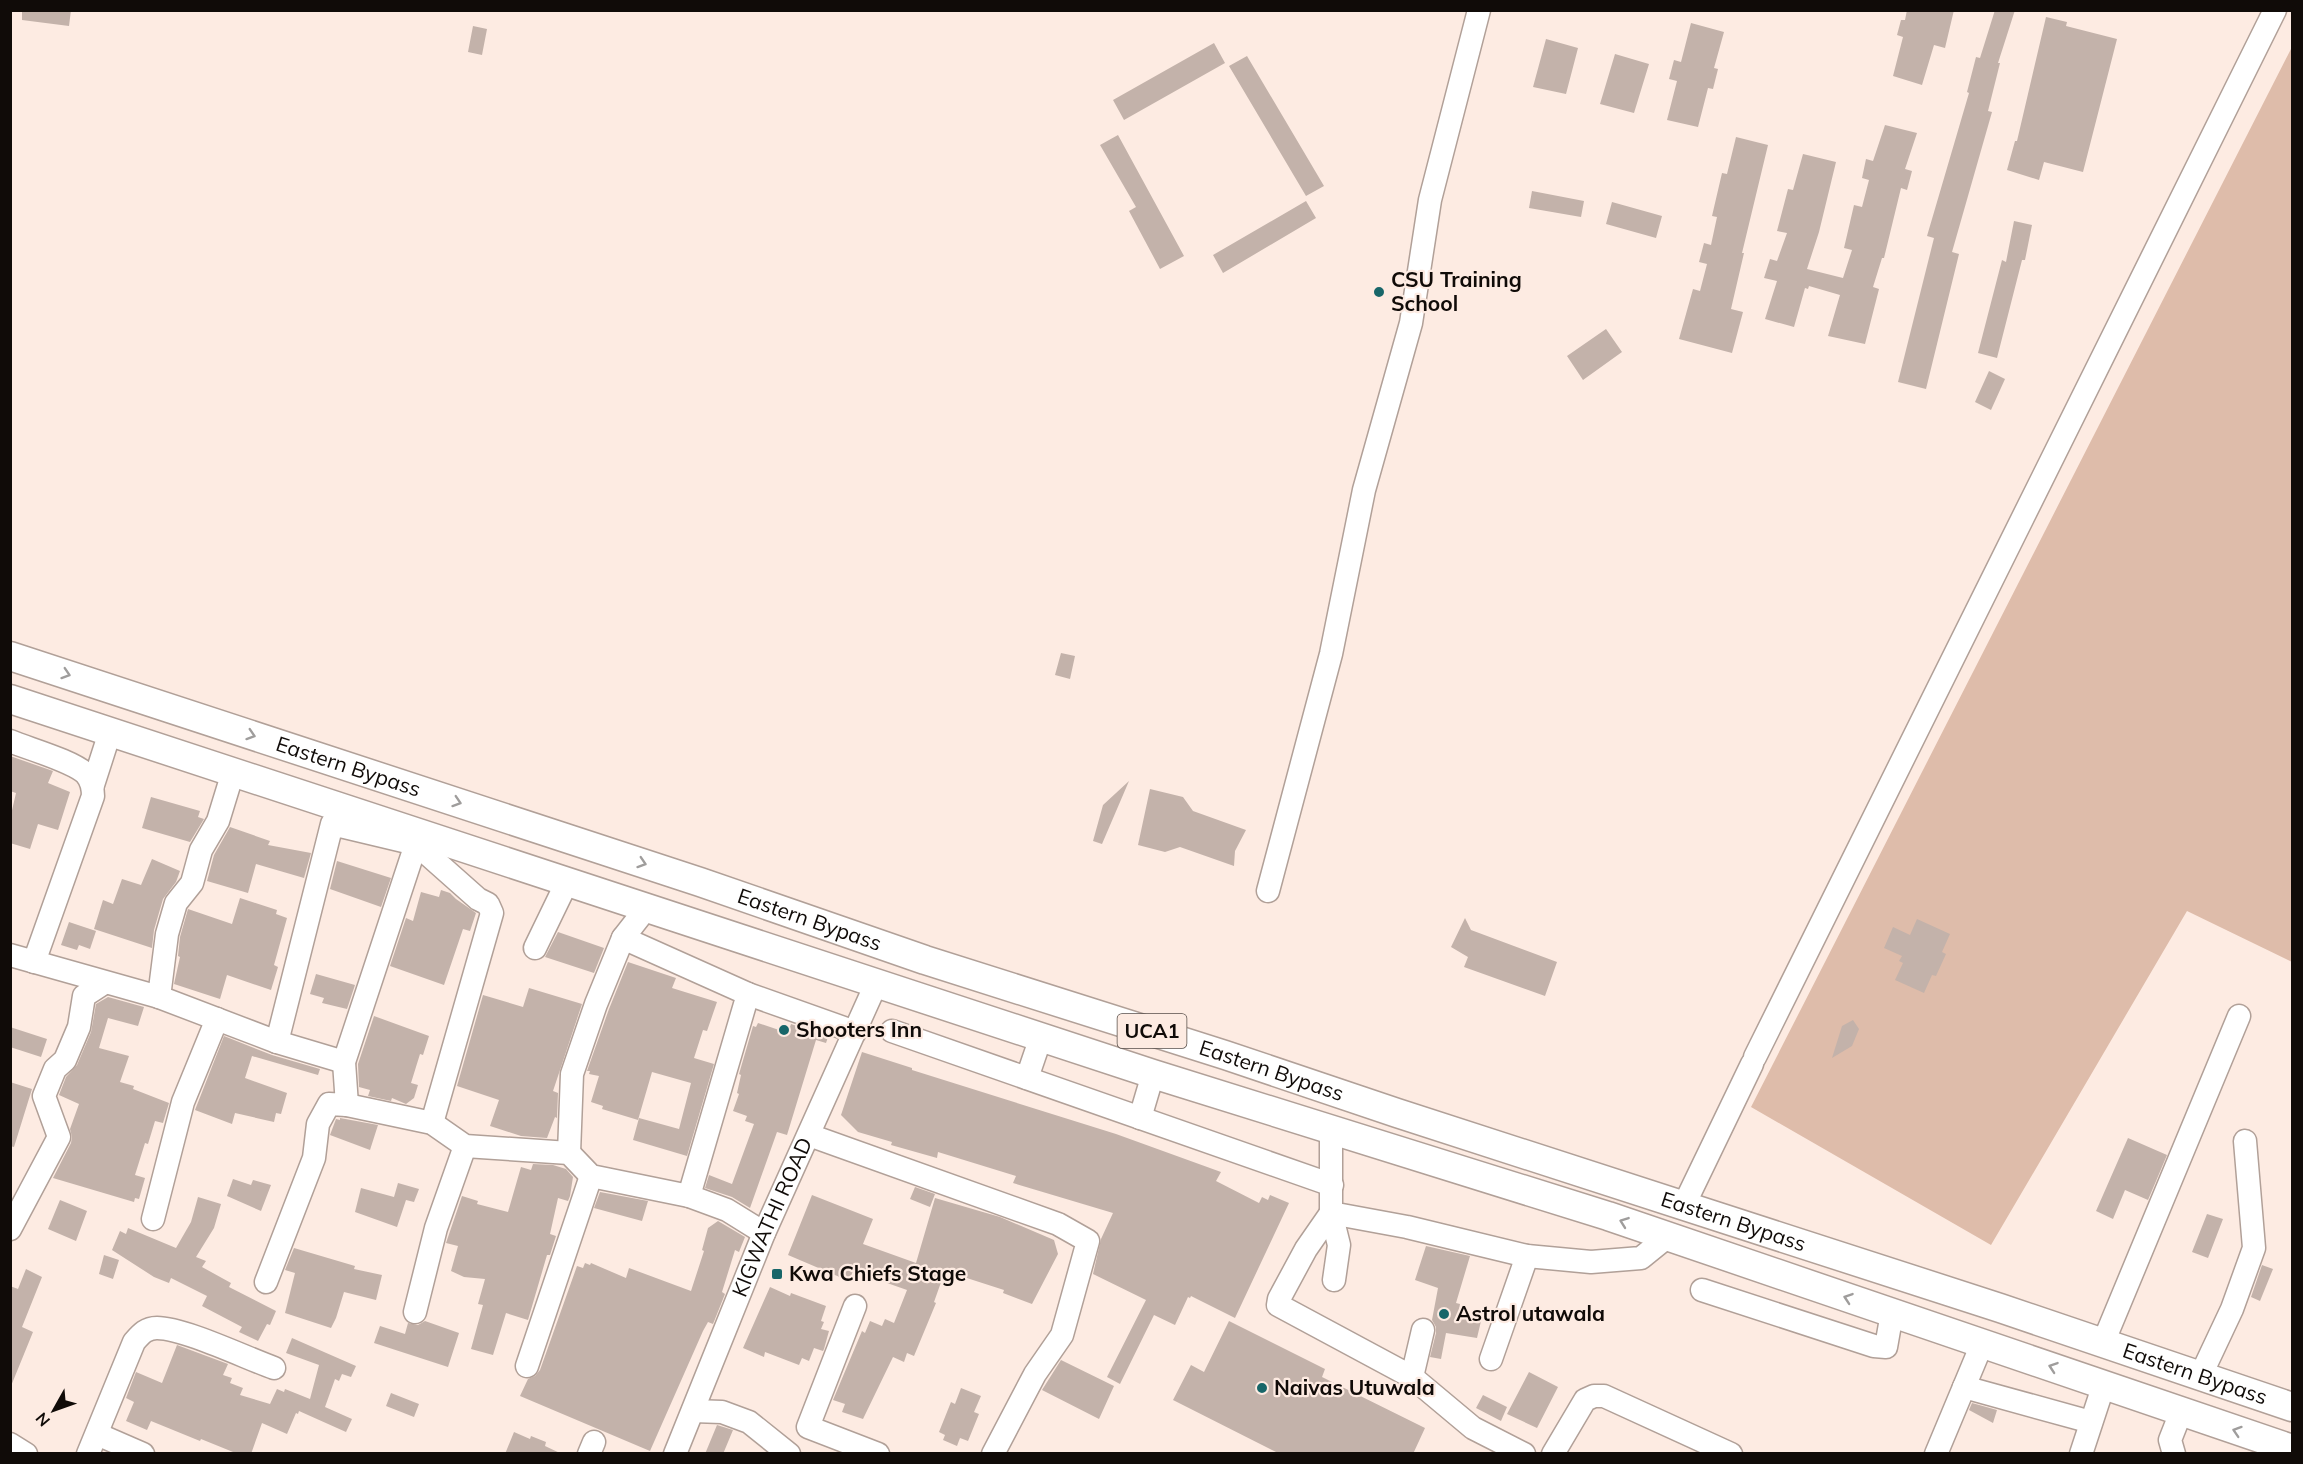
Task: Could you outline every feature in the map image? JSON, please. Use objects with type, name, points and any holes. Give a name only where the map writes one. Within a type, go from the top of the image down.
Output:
[{"type":"main road","name":"Eastern Bypass","points":[[10,656],[688,879],[925,960],[1684,1205],[2292,1407]]},
{"type":"main road","name":"Eastern Bypass","points":[[10,699],[232,772],[426,842],[648,906],[876,984],[1153,1074],[1608,1216],[2292,1449]]},
{"type":"main road","points":[[2181,1412],[2200,1377]]},
{"type":"street","points":[[1268,891],[1331,654],[1364,490],[1411,323],[1430,200],[1479,10]]},
{"type":"street","points":[[1684,1205],[1753,1060],[2275,10]]},
{"type":"street","points":[[34,962],[93,796],[93,785],[110,732]]},
{"type":"street","points":[[10,741],[77,768],[87,775],[93,785]]},
{"type":"street","points":[[159,997],[167,934],[176,903],[192,883],[201,850],[218,821],[232,772]]},
{"type":"street","points":[[277,1042],[332,824],[426,842],[478,899],[488,904],[492,913],[432,1123]]},
{"type":"street","points":[[346,1105],[344,1062],[426,842]]},
{"type":"street","points":[[535,948],[567,882]]},
{"type":"street","points":[[569,1153],[572,1074],[596,1004],[623,938],[648,906]]},
{"type":"street","points":[[623,938],[748,994],[855,1032]]},
{"type":"street","points":[[10,955],[159,997],[277,1042],[344,1062]]},
{"type":"street","points":[[10,1229],[18,1197],[60,1137],[44,1096],[55,1069],[65,1060],[79,1027],[84,996],[104,983]]},
{"type":"street","name":"KIGWATHI ROAD","points":[[675,1454],[764,1233],[876,984]]},
{"type":"street","points":[[689,1196],[748,994]]},
{"type":"street","points":[[2103,1343],[2239,1016]]},
{"type":"street","points":[[153,1219],[183,1102],[216,1019]]},
{"type":"street","points":[[892,1031],[1332,1185]]},
{"type":"street","points":[[1027,1078],[1041,1037]]},
{"type":"street","points":[[1140,1118],[1153,1074]]},
{"type":"street","points":[[266,1282],[314,1158],[318,1124],[329,1104],[346,1105],[432,1123],[465,1146],[569,1153],[591,1176],[689,1196],[727,1210],[764,1233]]},
{"type":"street","points":[[1331,1130],[1331,1213],[1339,1245],[1334,1280]]},
{"type":"street","points":[[809,1135],[1058,1224],[1088,1241],[1062,1335],[1035,1374],[993,1454]]},
{"type":"street","points":[[2200,1377],[2232,1309],[2254,1248],[2245,1141]]},
{"type":"street","points":[[415,1312],[436,1228],[465,1146]]},
{"type":"street","points":[[527,1366],[591,1176]]},
{"type":"street","points":[[1331,1213],[1407,1227],[1527,1256],[1591,1262],[1641,1258],[1667,1237]]},
{"type":"street","points":[[1331,1213],[1306,1249],[1278,1305],[1412,1377],[1473,1428],[1524,1454]]},
{"type":"street","points":[[1491,1359],[1527,1256]]},
{"type":"street","points":[[1702,1290],[1874,1346],[1886,1347],[1892,1313]]},
{"type":"street","points":[[796,1454],[855,1306]]},
{"type":"street","points":[[143,1454],[92,1444],[134,1342],[144,1331],[157,1328],[183,1334],[274,1368]]},
{"type":"street","points":[[1412,1377],[1423,1330]]},
{"type":"street","points":[[1936,1454],[1982,1344]]},
{"type":"street","points":[[2081,1454],[2104,1384]]},
{"type":"street","points":[[1964,1387],[2091,1422]]},
{"type":"street","points":[[1553,1454],[1585,1400],[1594,1396],[1604,1396],[1731,1454]]},
{"type":"street","points":[[693,1411],[722,1412],[748,1422],[789,1454]]},
{"type":"street","points":[[2174,1454],[2170,1440],[2181,1412]]},
{"type":"street","points":[[808,1427],[878,1454]]},
{"type":"street","points":[[10,1444],[26,1454]]},
{"type":"shaded area","points":[[2292,47],[2292,962],[2187,911],[1991,1245],[1751,1107]]},
{"type":"building","points":[[22,10],[71,10],[69,26],[22,20]]},
{"type":"building","points":[[1907,10],[1954,10],[1945,48],[1934,45],[1922,85],[1893,76],[1903,37],[1897,35],[1901,20],[1905,20]]},
{"type":"building","points":[[1995,10],[2015,10],[1998,63],[2000,63],[1988,111],[1992,112],[1952,252],[1959,254],[1926,389],[1898,382],[1934,238],[1927,236],[1969,93],[1967,92],[1976,57],[1980,58]]},
{"type":"building","points":[[2046,17],[2067,22],[2066,26],[2117,39],[2083,172],[2044,162],[2039,180],[2007,170],[2015,141],[2017,141]]},
{"type":"building","points":[[1691,23],[1724,32],[1714,68],[1718,69],[1713,89],[1708,88],[1698,127],[1667,120],[1677,81],[1669,79],[1674,60],[1681,62]]},
{"type":"building","points":[[473,26],[487,29],[482,55],[468,52]]},
{"type":"building","points":[[1546,39],[1578,48],[1566,94],[1533,87]]},
{"type":"building","points":[[1214,43],[1225,63],[1124,120],[1113,100]]},
{"type":"building","points":[[1615,54],[1649,64],[1634,113],[1600,104]]},
{"type":"building","points":[[1247,56],[1324,186],[1306,196],[1229,66]]},
{"type":"building","points":[[1885,125],[1917,133],[1905,169],[1912,171],[1907,190],[1901,188],[1884,258],[1882,258],[1873,287],[1879,289],[1865,344],[1828,336],[1840,295],[1809,286],[1808,289],[1805,288],[1794,327],[1765,319],[1777,281],[1764,278],[1770,259],[1777,261],[1787,233],[1777,231],[1788,189],[1793,190],[1803,154],[1836,162],[1819,232],[1807,269],[1843,278],[1852,250],[1844,248],[1854,205],[1862,207],[1869,180],[1862,178],[1866,159],[1873,161]]},
{"type":"building","points":[[1118,135],[1184,256],[1160,269],[1129,211],[1136,207],[1100,145]]},
{"type":"building","points":[[1736,137],[1768,145],[1731,309],[1743,312],[1732,353],[1679,339],[1693,289],[1700,291],[1707,264],[1699,262],[1704,243],[1711,245],[1717,217],[1712,216],[1722,173],[1727,174]]},
{"type":"building","points":[[1532,191],[1584,201],[1581,217],[1529,208]]},
{"type":"building","points":[[1306,201],[1316,218],[1223,273],[1213,255]]},
{"type":"building","points":[[1612,202],[1662,216],[1656,238],[1606,224]]},
{"type":"building","points":[[2014,221],[2032,225],[2025,260],[2022,260],[1997,358],[1978,353],[2002,260],[2006,262]]},
{"type":"building","points":[[1606,329],[1622,352],[1583,380],[1567,356]]},
{"type":"building","points":[[1989,371],[2005,379],[1991,410],[1975,402]]},
{"type":"building","points":[[1061,653],[1075,656],[1070,679],[1055,675]]},
{"type":"building","points":[[10,756],[53,771],[48,783],[70,792],[58,830],[38,824],[30,849],[10,843],[10,819],[16,793],[10,791]]},
{"type":"building","points":[[1129,781],[1102,844],[1093,841],[1103,805]]},
{"type":"building","points":[[1150,789],[1183,797],[1193,811],[1246,830],[1235,851],[1234,866],[1180,847],[1165,852],[1138,845]]},
{"type":"building","points":[[151,797],[200,811],[198,817],[204,819],[190,842],[142,828]]},
{"type":"building","points":[[230,827],[270,841],[268,845],[311,853],[304,878],[256,864],[248,893],[207,881],[214,855]]},
{"type":"building","points":[[152,859],[180,871],[176,882],[163,899],[154,930],[152,948],[94,929],[103,900],[113,904],[122,879],[141,885]]},
{"type":"building","points":[[337,861],[391,878],[381,907],[330,889]]},
{"type":"building","points":[[441,890],[450,893],[476,913],[470,931],[463,929],[444,985],[390,966],[406,918],[413,921],[421,892],[439,897]]},
{"type":"building","points":[[240,898],[277,910],[276,914],[287,918],[274,965],[278,967],[271,990],[227,975],[220,999],[174,984],[180,957],[178,956],[180,937],[188,909],[232,924]]},
{"type":"building","points":[[1465,918],[1471,930],[1557,962],[1545,996],[1464,967],[1468,957],[1451,947]]},
{"type":"building","points":[[1917,919],[1950,934],[1942,952],[1946,954],[1936,976],[1932,975],[1924,993],[1895,980],[1903,963],[1899,961],[1902,956],[1884,948],[1893,927],[1910,935]]},
{"type":"building","points":[[69,922],[96,931],[90,949],[79,945],[77,950],[61,945]]},
{"type":"building","points":[[558,932],[604,948],[594,973],[545,957]]},
{"type":"building","points":[[628,962],[676,978],[672,988],[717,1002],[707,1031],[703,1030],[694,1058],[714,1064],[687,1156],[633,1140],[639,1118],[679,1129],[691,1083],[652,1072],[638,1120],[602,1109],[603,1106],[591,1102],[599,1076],[589,1074],[590,1071],[587,1071]]},
{"type":"building","points":[[316,974],[355,985],[347,1009],[322,1003],[324,998],[310,994]]},
{"type":"building","points":[[529,988],[582,1004],[553,1091],[558,1093],[557,1118],[555,1117],[547,1138],[521,1136],[490,1126],[499,1100],[457,1086],[483,995],[523,1007]]},
{"type":"building","points":[[108,997],[144,1007],[138,1026],[108,1018],[99,1048],[129,1056],[120,1082],[134,1086],[133,1089],[169,1103],[163,1123],[155,1121],[148,1144],[145,1143],[135,1175],[145,1178],[139,1199],[135,1198],[134,1202],[53,1178],[71,1143],[70,1129],[79,1104],[59,1095],[66,1077],[77,1065],[91,1032],[96,1004]]},
{"type":"building","points":[[374,1016],[429,1036],[423,1055],[420,1054],[411,1083],[418,1085],[414,1098],[406,1104],[392,1098],[391,1101],[368,1096],[370,1090],[359,1087],[358,1064]]},
{"type":"building","points":[[1853,1020],[1859,1029],[1852,1046],[1832,1058],[1842,1026]]},
{"type":"building","points":[[758,1023],[788,1033],[791,1024],[828,1037],[826,1043],[816,1040],[787,1135],[777,1132],[750,1208],[732,1197],[705,1188],[709,1175],[732,1184],[754,1124],[745,1121],[747,1116],[733,1111],[739,1094],[737,1093],[741,1075],[739,1074],[753,1026],[756,1027]]},
{"type":"building","points":[[10,1027],[47,1039],[41,1057],[10,1047]]},
{"type":"building","points":[[224,1036],[272,1055],[320,1069],[318,1075],[252,1056],[245,1078],[287,1093],[281,1114],[276,1113],[274,1122],[235,1113],[232,1124],[195,1110]]},
{"type":"building","points":[[862,1052],[1116,1134],[1221,1172],[1216,1181],[1259,1203],[1262,1197],[1268,1200],[1270,1195],[1289,1203],[1235,1318],[1191,1296],[1188,1297],[1175,1325],[1154,1315],[1120,1384],[1107,1377],[1146,1300],[1093,1274],[1101,1239],[1113,1213],[1013,1183],[1016,1176],[938,1152],[937,1158],[891,1145],[892,1142],[858,1132],[841,1115]]},
{"type":"building","points":[[10,1082],[32,1089],[14,1147],[10,1146]]},
{"type":"building","points":[[340,1118],[378,1125],[370,1150],[330,1135],[336,1119],[340,1120]]},
{"type":"building","points":[[2128,1138],[2167,1155],[2148,1200],[2125,1190],[2113,1219],[2096,1211]]},
{"type":"building","points":[[533,1164],[553,1165],[566,1169],[573,1177],[570,1196],[568,1201],[558,1198],[550,1234],[556,1236],[550,1255],[547,1255],[528,1320],[506,1313],[493,1355],[471,1349],[483,1305],[478,1304],[485,1279],[464,1277],[451,1271],[458,1246],[446,1243],[462,1196],[478,1201],[477,1204],[508,1212],[521,1167],[531,1170]]},
{"type":"building","points":[[233,1179],[251,1185],[253,1180],[271,1185],[261,1211],[227,1196]]},
{"type":"building","points":[[398,1183],[419,1189],[414,1202],[406,1200],[397,1227],[355,1212],[361,1188],[394,1197]]},
{"type":"building","points":[[915,1187],[935,1194],[930,1207],[910,1199]]},
{"type":"building","points":[[600,1192],[648,1201],[642,1221],[594,1208]]},
{"type":"building","points":[[812,1195],[873,1219],[863,1244],[916,1263],[935,1198],[1000,1217],[1054,1240],[1058,1254],[1032,1304],[1003,1293],[1004,1290],[945,1271],[934,1302],[936,1303],[914,1356],[907,1353],[904,1362],[893,1357],[863,1419],[842,1412],[845,1404],[833,1400],[862,1331],[865,1333],[870,1321],[882,1326],[885,1319],[894,1323],[907,1290],[853,1271],[849,1281],[788,1255]]},
{"type":"building","points":[[198,1197],[221,1204],[214,1228],[196,1257],[206,1261],[202,1267],[231,1283],[229,1287],[276,1311],[270,1325],[267,1324],[258,1341],[239,1332],[242,1327],[202,1306],[207,1296],[171,1278],[169,1283],[154,1277],[112,1250],[120,1231],[126,1234],[128,1228],[176,1248],[191,1222]]},
{"type":"building","points":[[60,1200],[87,1211],[76,1241],[48,1229]]},
{"type":"building","points":[[2207,1214],[2223,1219],[2208,1258],[2192,1252]]},
{"type":"building","points":[[718,1221],[745,1237],[739,1252],[735,1250],[722,1292],[725,1294],[713,1324],[708,1322],[703,1331],[650,1451],[520,1396],[528,1379],[540,1370],[577,1266],[583,1268],[585,1263],[590,1265],[591,1263],[626,1278],[629,1268],[691,1291],[704,1251],[702,1250],[708,1228]]},
{"type":"building","points":[[1426,1246],[1470,1256],[1456,1303],[1460,1304],[1458,1316],[1481,1321],[1477,1338],[1446,1333],[1441,1359],[1430,1357],[1436,1333],[1432,1320],[1438,1288],[1415,1280]]},
{"type":"building","points":[[294,1248],[355,1266],[354,1269],[382,1275],[376,1300],[344,1292],[331,1328],[285,1313],[295,1273],[285,1270]]},
{"type":"building","points":[[104,1255],[119,1260],[113,1279],[99,1274]]},
{"type":"building","points":[[2262,1265],[2273,1269],[2260,1301],[2251,1297]]},
{"type":"building","points":[[26,1269],[42,1277],[22,1327],[33,1332],[11,1386],[10,1286],[18,1289]]},
{"type":"building","points":[[770,1287],[790,1296],[791,1293],[826,1306],[821,1321],[824,1322],[821,1329],[829,1331],[824,1349],[823,1351],[814,1348],[809,1361],[802,1358],[799,1365],[765,1352],[764,1357],[743,1348]]},
{"type":"building","points":[[425,1321],[459,1333],[448,1367],[374,1343],[380,1326],[405,1334],[408,1323],[418,1325]]},
{"type":"building","name":"Naivas Utuwala","points":[[1229,1321],[1325,1369],[1322,1377],[1425,1428],[1413,1454],[1280,1454],[1173,1400],[1191,1365],[1204,1372]]},
{"type":"building","points":[[292,1338],[356,1366],[351,1377],[342,1374],[339,1381],[335,1379],[325,1407],[352,1419],[346,1432],[299,1411],[287,1434],[262,1423],[251,1454],[238,1454],[151,1421],[147,1430],[126,1421],[134,1402],[126,1398],[136,1372],[162,1383],[177,1345],[228,1364],[223,1375],[232,1378],[230,1383],[243,1388],[240,1395],[270,1404],[277,1389],[284,1392],[285,1389],[310,1399],[319,1365],[286,1353]]},
{"type":"building","points":[[1061,1360],[1114,1386],[1099,1419],[1042,1390]]},
{"type":"building","points":[[1529,1372],[1558,1387],[1537,1428],[1507,1414]]},
{"type":"building","points":[[961,1388],[981,1396],[974,1412],[979,1414],[968,1441],[960,1438],[957,1446],[943,1440],[945,1435],[939,1432],[951,1402],[955,1404]]},
{"type":"building","points":[[391,1393],[419,1404],[414,1417],[386,1406]]},
{"type":"building","points":[[1483,1395],[1507,1407],[1501,1421],[1476,1408]]},
{"type":"building","points":[[1972,1403],[1997,1410],[1993,1423],[1969,1410]]},
{"type":"building","points":[[717,1425],[733,1430],[723,1454],[705,1454]]},
{"type":"building","points":[[514,1432],[530,1439],[531,1436],[546,1442],[545,1446],[562,1454],[505,1454]]},
{"type":"place","name":"CSU Training School","points":[[1379,292]]},
{"type":"place","name":"Shooters Inn","points":[[784,1030]]},
{"type":"place","name":"Kwa Chiefs Stage","points":[[777,1274]]},
{"type":"place","name":"Astrol utawala","points":[[1444,1314]]},
{"type":"place","name":"Naivas Utuwala","points":[[1262,1388]]}]
